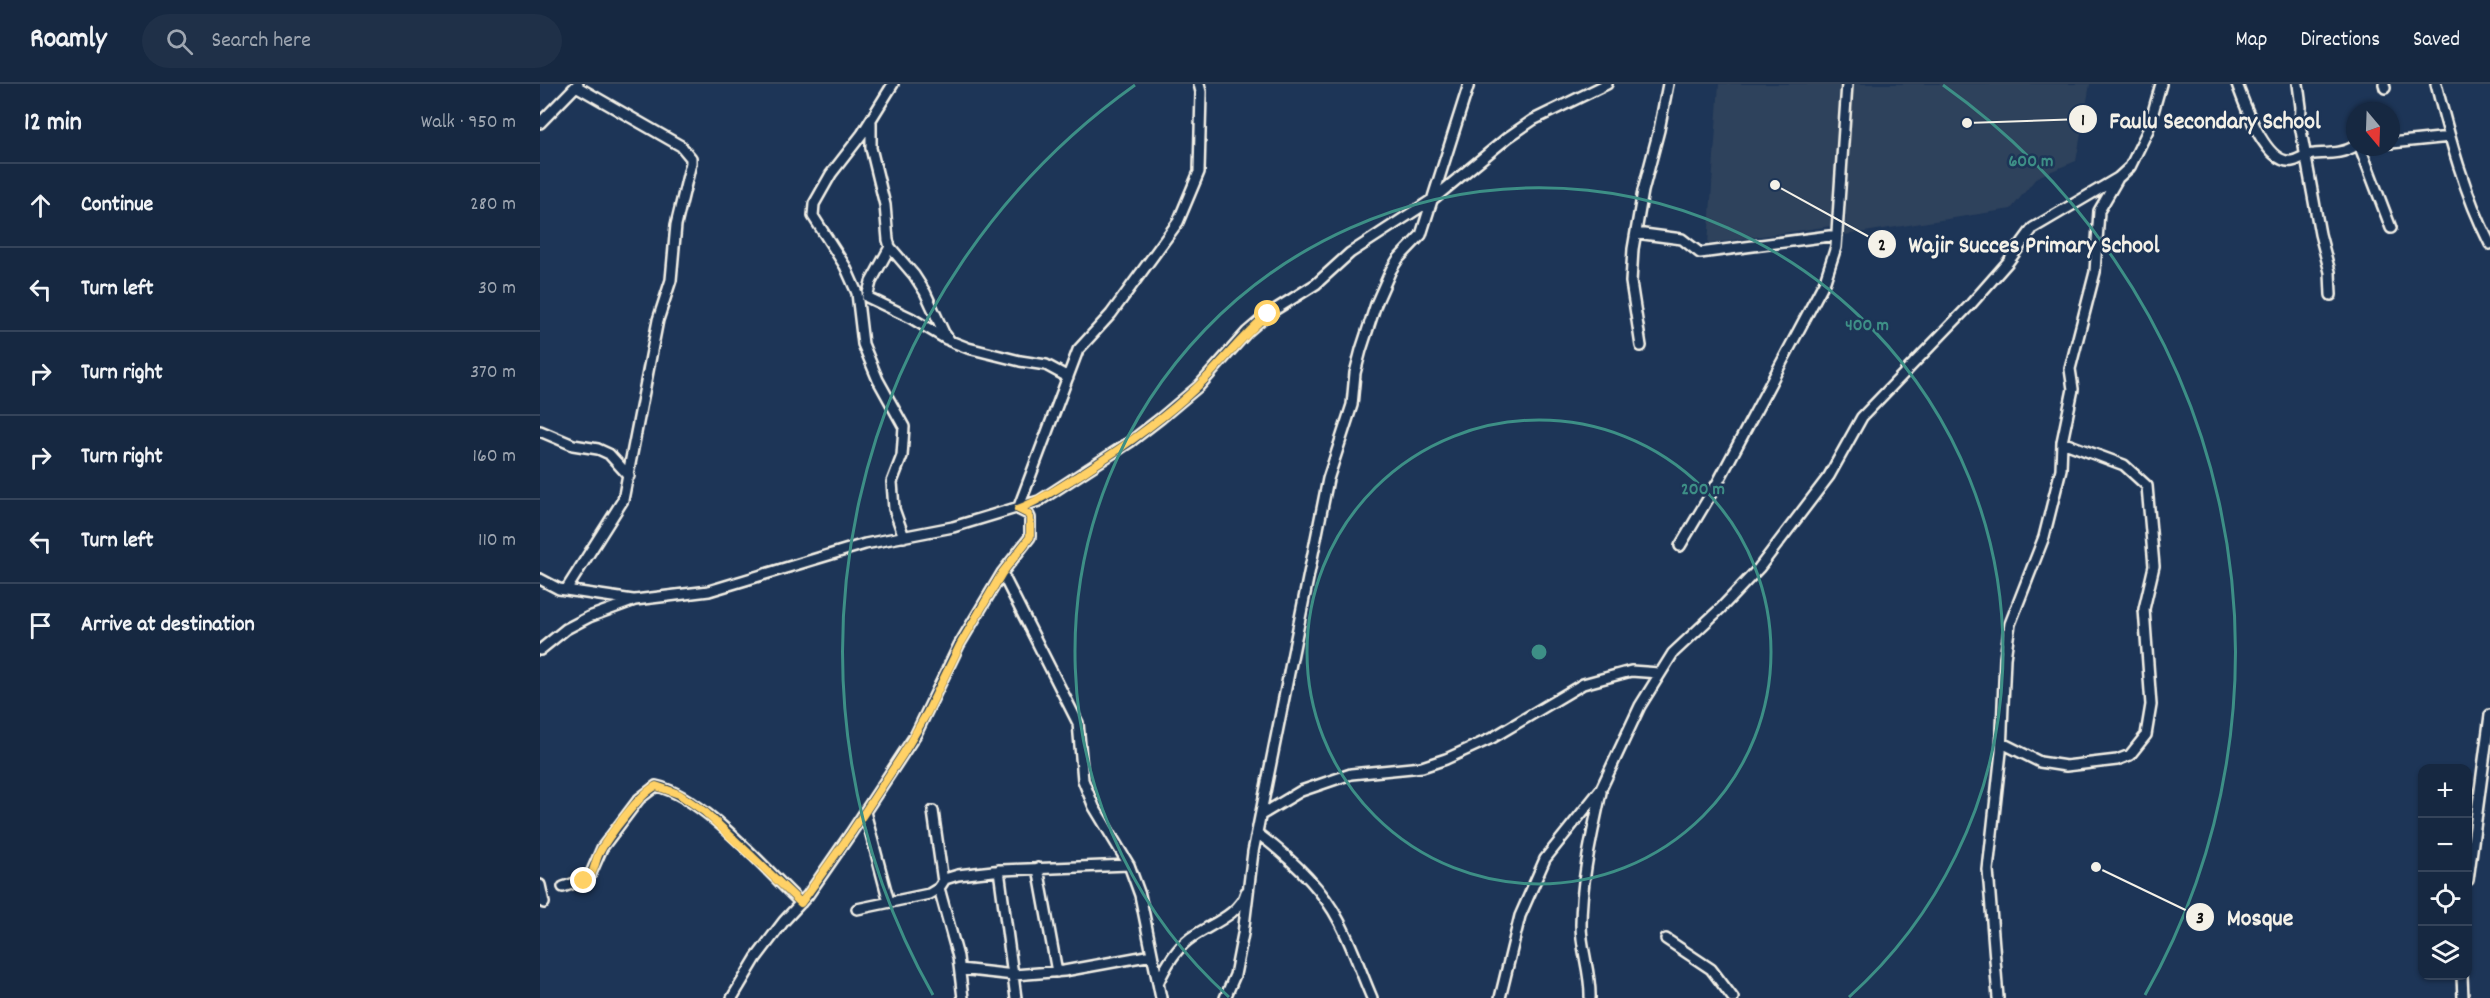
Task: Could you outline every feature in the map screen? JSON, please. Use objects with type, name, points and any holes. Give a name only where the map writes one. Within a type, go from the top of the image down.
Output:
[{"type":"street","points":[[893,84],[831,174],[814,204],[813,216],[845,266],[857,292],[863,344],[878,380],[904,427],[902,456],[892,482],[894,509],[903,537]]},
{"type":"street","points":[[1018,509],[1078,350],[1111,314],[1178,222],[1199,172],[1201,92],[1199,84]]},
{"type":"street","points":[[1225,998],[1235,975],[1257,833],[1328,479],[1352,405],[1355,374],[1361,350],[1376,304],[1391,270],[1398,259],[1421,236],[1427,210],[1433,199],[1469,84]]},
{"type":"street","points":[[540,650],[566,629],[589,617],[635,600],[709,591],[865,544],[952,527],[1039,501],[1130,442],[1198,386],[1247,332],[1268,314],[1316,284],[1350,253],[1433,199],[1507,138],[1533,120],[1607,84]]},
{"type":"street","points":[[1641,346],[1631,282],[1636,233],[1668,84]]},
{"type":"street","points":[[1680,546],[1718,482],[1825,281],[1832,262],[1837,235],[1847,84]]},
{"type":"street","points":[[1500,998],[1520,916],[1545,858],[1601,789],[1640,706],[1659,673],[1674,653],[1759,568],[1829,476],[1862,417],[1971,304],[2008,262],[2033,228],[2118,178],[2130,166],[2140,151],[2161,84]]},
{"type":"street","points":[[2237,84],[2263,144],[2280,158],[2292,161],[2306,154],[2346,151]]},
{"type":"street","points":[[2298,84],[2301,107],[2300,125],[2320,234],[2330,272],[2331,295]]},
{"type":"street","points":[[2436,84],[2469,197],[2490,244]]},
{"type":"street","points":[[540,123],[577,85],[681,146],[691,158],[676,225],[671,280],[658,320],[623,500],[566,590]]},
{"type":"street","points":[[871,119],[871,148],[885,205],[890,247],[925,292],[950,341]]},
{"type":"street","points":[[2400,142],[2450,137]]},
{"type":"street","points":[[2363,156],[2391,228]]},
{"type":"street","points":[[1998,998],[1988,870],[2002,743],[2005,658],[2010,624],[2044,537],[2061,469],[2062,442],[2073,388],[2070,369],[2095,272],[2099,211],[2118,178]]},
{"type":"street","points":[[1636,233],[1682,239],[1700,253],[1837,235]]},
{"type":"street","points":[[860,309],[867,297],[871,282],[890,247]]},
{"type":"street","points":[[867,297],[911,318],[950,341],[1010,358],[1046,365],[1068,377]]},
{"type":"street","points":[[540,431],[573,445],[598,449],[609,454],[628,476]]},
{"type":"street","points":[[2002,743],[2040,762],[2066,766],[2117,760],[2130,755],[2146,735],[2150,722],[2151,705],[2144,609],[2154,566],[2147,486],[2124,465],[2062,442]]},
{"type":"street","points":[[732,998],[756,958],[801,903],[916,734],[960,645],[1002,573],[1032,532],[1028,514],[1018,509]]},
{"type":"street","points":[[1002,573],[1078,723],[1083,780],[1094,807],[1129,866],[1140,894],[1161,998]]},
{"type":"street","points":[[540,579],[566,590],[635,600]]},
{"type":"street","points":[[1261,815],[1300,791],[1351,774],[1422,767],[1446,759],[1492,738],[1583,684],[1631,671],[1659,673]]},
{"type":"street","points":[[2469,872],[2490,715]]},
{"type":"street","points":[[563,888],[589,878],[602,848],[639,799],[656,786],[679,794],[705,812],[801,903]]},
{"type":"street","points":[[1590,998],[1590,978],[1582,947],[1583,889],[1601,789]]},
{"type":"street","points":[[933,811],[941,885],[960,969],[963,998]]},
{"type":"street","points":[[865,812],[889,902]]},
{"type":"street","points":[[1257,833],[1284,853],[1333,912],[1372,998]]},
{"type":"street","points":[[857,909],[929,894],[958,875],[999,870],[1129,866]]},
{"type":"street","points":[[1038,868],[1057,972]]},
{"type":"street","points":[[999,870],[1016,998]]},
{"type":"street","points":[[1158,983],[1174,956],[1188,939],[1215,925],[1241,902],[1249,883]]},
{"type":"street","points":[[540,885],[544,903]]},
{"type":"street","points":[[1666,939],[1711,969],[1733,998]]},
{"type":"street","points":[[960,969],[1014,975],[1057,972],[1152,955]]},
{"type":"street","points":[[2462,980],[2463,998]]},
{"type":"shaded area","points":[[1719,84],[1845,84],[1837,225],[1708,244]]},
{"type":"shaded area","points":[[1852,84],[2090,84],[2076,161],[2037,177],[2011,209],[1845,235]]},
{"type":"place","name":"Faulu Secondary School","points":[[1967,123]]},
{"type":"place","name":"Wajir Succes Primary School","points":[[1775,185]]},
{"type":"place","name":"Mosque","points":[[2096,867]]},
{"type":"route","points":[[584,881],[592,874],[599,852],[639,799],[646,791],[656,786],[679,794],[705,812],[801,903],[851,833],[916,734],[960,645],[1002,573],[1030,537],[1032,532],[1030,518],[1028,514],[1018,509],[1039,501],[1130,442],[1161,418],[1198,386],[1247,332],[1268,314]]}]
